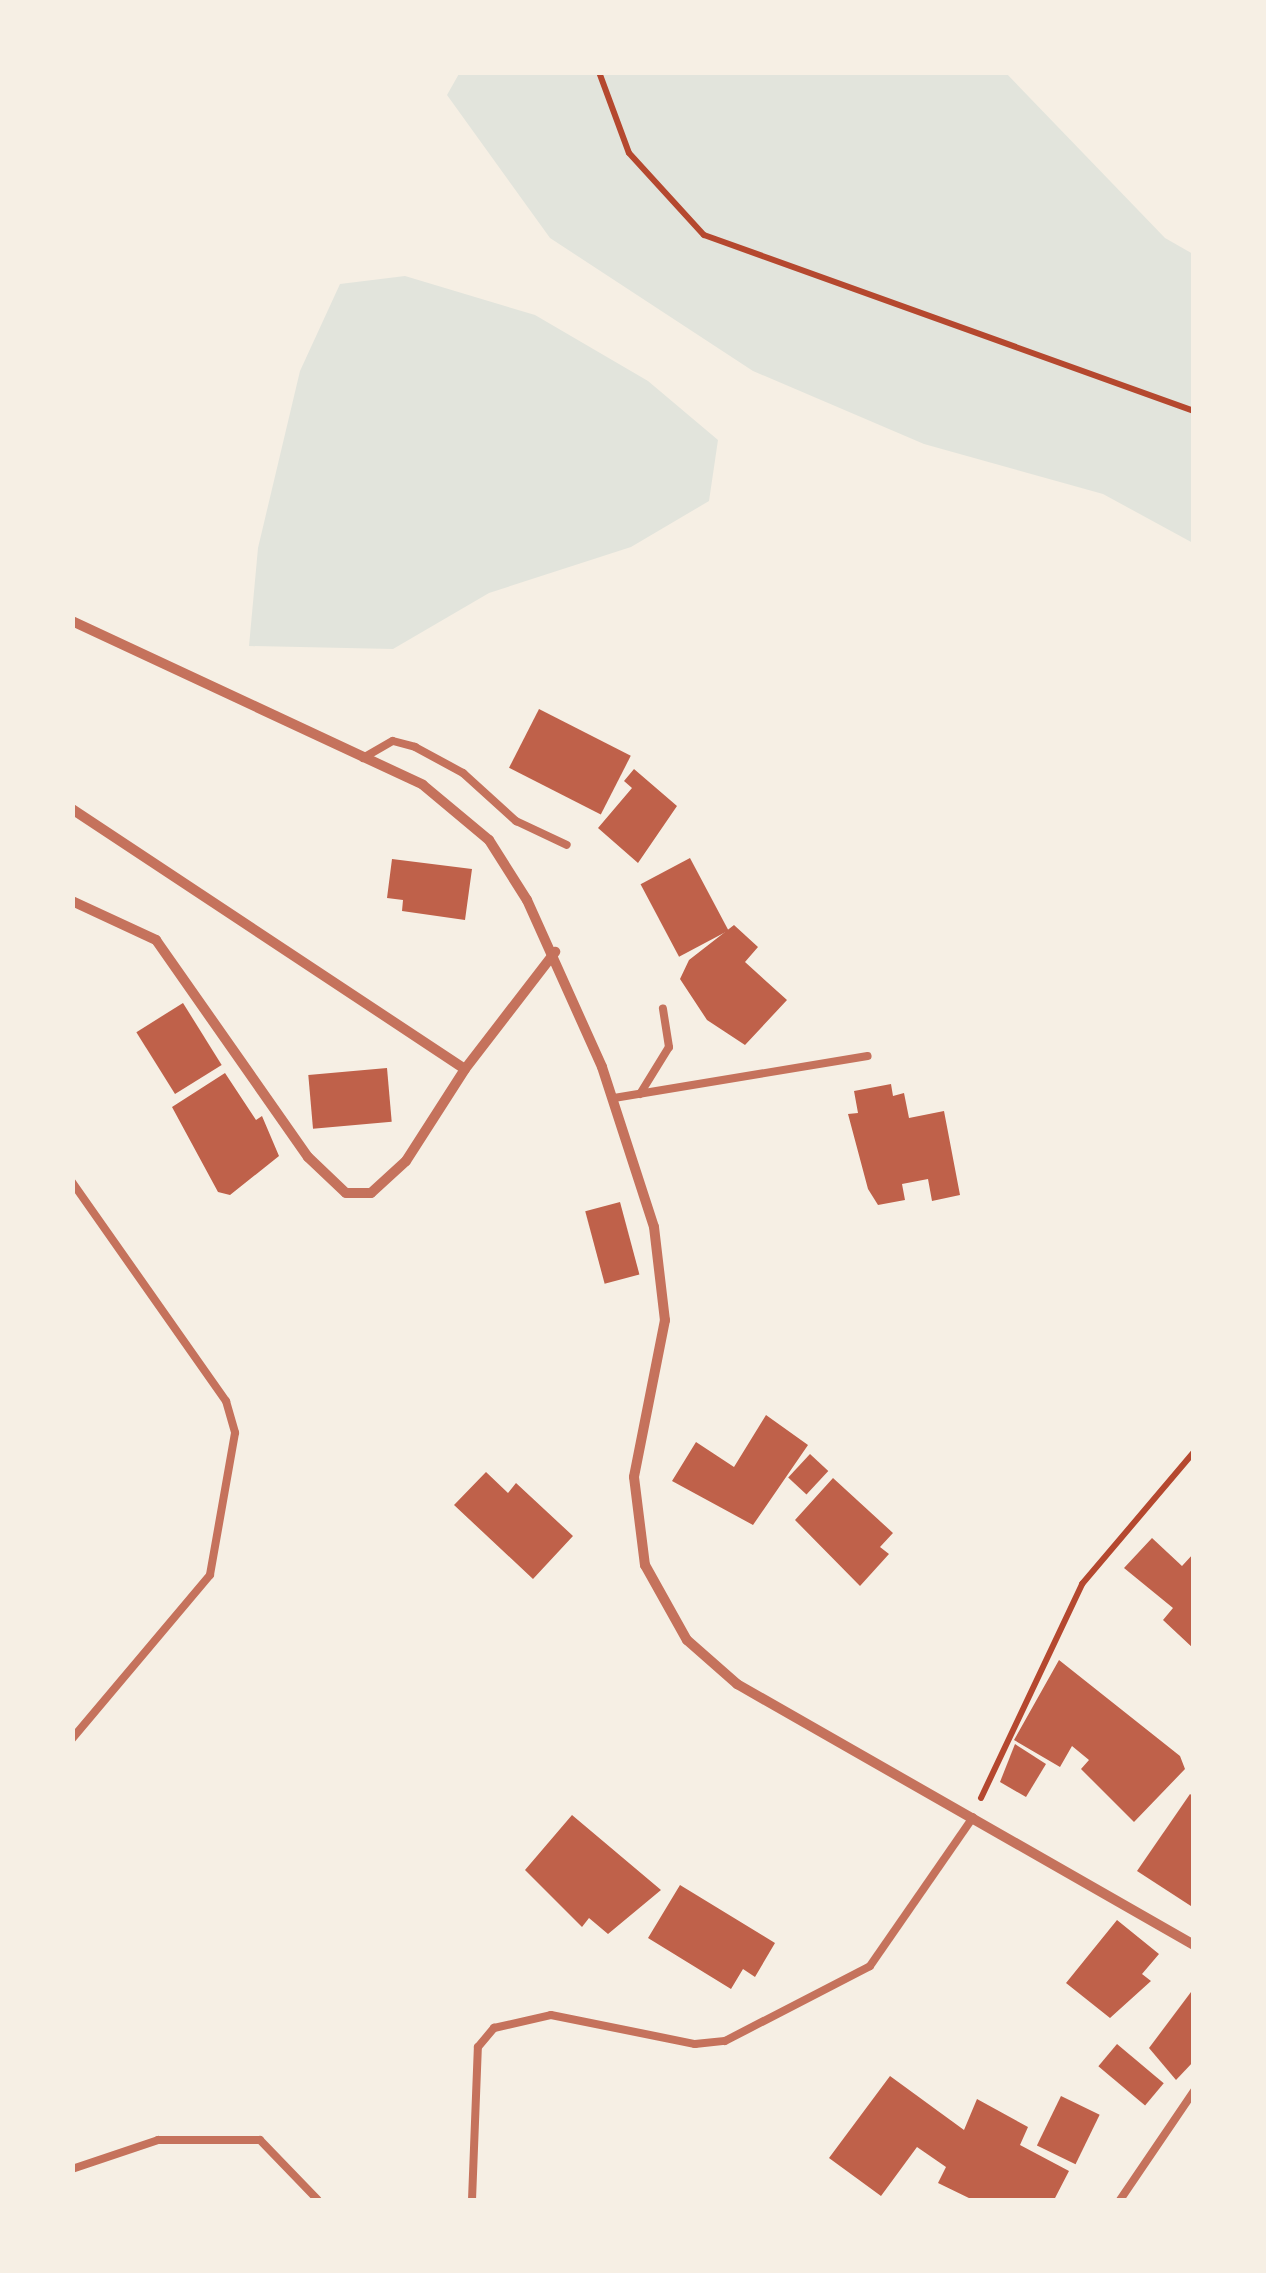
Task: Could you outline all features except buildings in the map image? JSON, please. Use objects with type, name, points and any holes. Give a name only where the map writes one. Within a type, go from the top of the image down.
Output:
[{"type":"street","points":[[72,621],[423,785],[488,840],[555,952],[614,1098],[654,1227],[664,1320],[634,1476],[645,1565],[687,1640],[737,1684],[1194,1944]]},
{"type":"street","points":[[72,809],[466,1069]]},
{"type":"street","points":[[72,902],[156,940],[308,1157],[346,1193],[371,1193],[406,1161],[466,1069],[555,952]]},
{"type":"lane","points":[[363,758],[392,741],[414,747],[463,774],[516,821],[567,845]]},
{"type":"lane","points":[[640,1094],[669,1047],[663,1008]]},
{"type":"lane","points":[[614,1098],[868,1056]]},
{"type":"lane","points":[[72,1182],[226,1401],[235,1433],[210,1574],[72,1739]]},
{"type":"lane","points":[[472,2200],[478,2048],[494,2028],[551,2015],[695,2044],[725,2041],[870,1966],[973,1818]]},
{"type":"lane","points":[[1120,2200],[1194,2091]]},
{"type":"lane","points":[[72,2168],[158,2140],[260,2140],[280,2150],[318,2200]]},
{"type":"path","points":[[599,72],[629,153],[704,236],[1194,411]]},
{"type":"path","points":[[973,1818],[1082,1584],[1194,1452]]},
{"type":"shaded area","points":[[460,72],[1006,73],[1165,238],[1193,254],[1193,543],[1103,494],[924,444],[753,371],[550,238],[447,95]]},
{"type":"shaded area","points":[[405,276],[535,315],[648,381],[718,440],[709,501],[631,547],[489,593],[393,649],[249,646],[258,548],[300,371],[340,284]]}]
